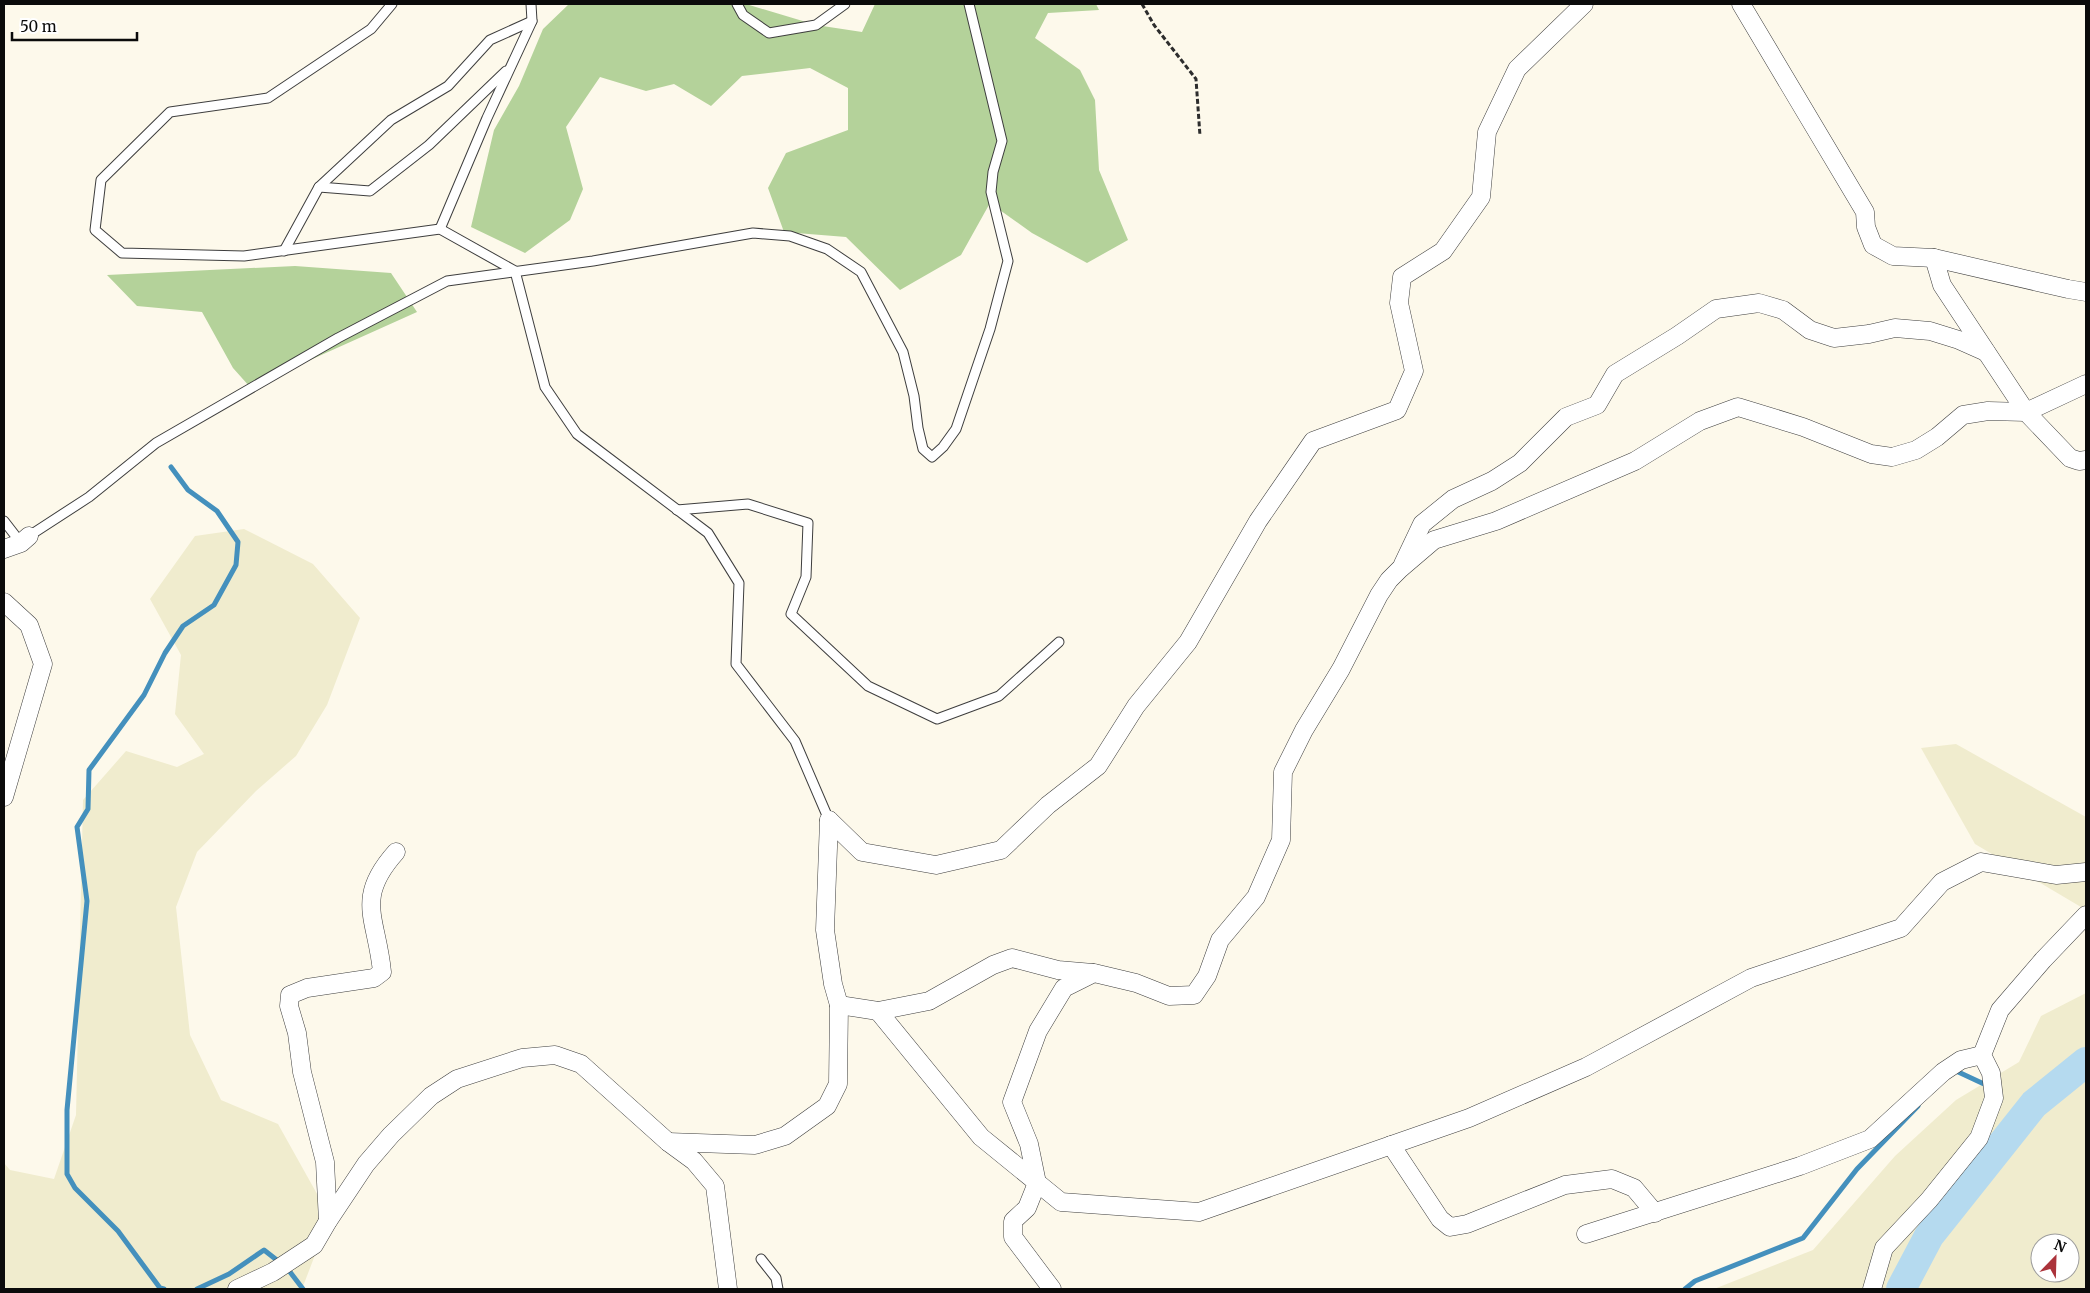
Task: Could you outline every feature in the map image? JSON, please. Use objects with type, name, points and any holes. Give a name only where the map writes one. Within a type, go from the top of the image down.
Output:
[{"type":"street","points":[[829,820],[862,852],[936,866],[1001,850],[1048,805],[1098,766],[1136,706],[1188,642],[1258,521],[1313,441],[1397,410],[1414,371],[1400,303],[1402,276],[1443,251],[1482,197],[1487,132],[1517,69],[1584,4]]},
{"type":"street","points":[[1741,4],[1866,212],[1866,227],[1873,245],[1893,256],[1934,258],[2086,292]]},
{"type":"street","points":[[1934,258],[1942,285],[2026,412],[2070,458],[2079,461],[2086,460]]},
{"type":"street","points":[[1400,569],[1422,524],[1453,499],[1492,481],[1520,463],[1566,417],[1597,405],[1615,374],[1677,336],[1716,309],[1759,303],[1783,310],[1810,330],[1834,338],[1869,334],[1895,328],[1930,331],[1959,340],[1986,352]]},
{"type":"street","points":[[839,1005],[878,1011],[929,1001],[992,965],[1012,958],[1058,970],[1094,974],[1136,982],[1169,996],[1194,995],[1207,976],[1220,940],[1256,897],[1281,840],[1283,772],[1304,730],[1341,669],[1379,595],[1389,580],[1434,540],[1496,521],[1635,461],[1700,421],[1738,407],[1803,427],[1871,454],[1892,457],[1916,450],[1937,437],[1963,415],[1988,411],[2026,412],[2086,384]]},
{"type":"street","points":[[4,549],[25,540]]},
{"type":"street","points":[[4,602],[30,625],[43,664],[4,797]]},
{"type":"street","points":[[668,1142],[755,1145],[785,1136],[827,1106],[838,1084],[839,1005],[833,984],[825,930],[829,820]]},
{"type":"street","points":[[328,1221],[325,1162],[302,1072],[297,1033],[289,1006],[290,995],[307,988],[374,978],[382,972],[370,905],[374,882],[382,867],[396,852]]},
{"type":"street","points":[[878,1011],[981,1138],[1061,1202],[1199,1212],[1469,1118],[1586,1067],[1751,978],[1901,928],[1942,882],[1981,862],[2056,875],[2086,872]]},
{"type":"street","points":[[1872,1289],[1884,1248],[1929,1200],[1980,1138],[1994,1098],[1991,1073],[1982,1055],[2000,1010],[2043,960],[2086,915]]},
{"type":"street","points":[[1052,1289],[1013,1237],[1013,1220],[1027,1208],[1037,1183],[1028,1144],[1012,1102],[1038,1031],[1064,988],[1094,974]]},
{"type":"street","points":[[237,1289],[273,1272],[314,1245],[328,1221],[372,1157],[390,1135],[432,1096],[457,1079],[522,1058],[555,1055],[581,1064],[668,1142],[694,1161],[715,1186],[728,1289]]},
{"type":"street","points":[[1586,1234],[1800,1166],[1870,1140],[1943,1072],[1961,1060],[1982,1055]]},
{"type":"street","points":[[1390,1145],[1440,1219],[1450,1227],[1467,1224],[1565,1185],[1612,1179],[1634,1188],[1655,1213]]},
{"type":"lane","points":[[392,4],[371,29],[268,98],[170,112],[101,180],[95,230],[122,253],[244,256],[440,230],[515,271],[545,387],[577,434],[708,533],[739,583],[736,664],[795,741],[829,820]]},
{"type":"lane","points":[[440,230],[532,21],[531,4]]},
{"type":"lane","points":[[737,4],[743,15],[769,33],[816,25],[845,4]]},
{"type":"lane","points":[[4,520],[25,540],[89,497],[156,443],[338,338],[447,281],[593,261],[753,233],[790,236],[827,249],[861,272],[903,352],[914,396],[923,449],[932,457],[943,448],[956,429],[990,329],[1008,262],[991,192],[993,172],[1002,141],[969,4]]},
{"type":"lane","points":[[284,251],[319,187],[391,120],[448,86],[490,40],[532,21]]},
{"type":"lane","points":[[319,187],[370,191],[429,145],[511,66]]},
{"type":"lane","points":[[677,510],[748,504],[808,523],[806,577],[791,614],[868,686],[937,719],[999,696],[1059,642]]},
{"type":"lane","points":[[761,1259],[776,1278],[778,1289]]},
{"type":"path","points":[[1142,4],[1154,25],[1196,79],[1200,136]]},
{"type":"shaded area","points":[[244,529],[313,564],[360,618],[327,705],[296,756],[256,791],[197,852],[176,907],[190,1035],[221,1100],[278,1124],[326,1210],[328,1221],[302,1289],[10,1289],[4,1287],[4,1163],[10,1170],[54,1179],[76,1115],[83,800],[126,751],[177,767],[204,754],[175,714],[181,655],[150,599],[195,536]]},
{"type":"shaded area","points":[[1956,744],[2086,817],[2086,910],[1975,844],[1921,748]]},
{"type":"shaded area","points":[[2086,993],[2086,1289],[1714,1289],[1813,1250],[1895,1156],[1956,1100],[2019,1062],[2041,1016]]},
{"type":"green space","points":[[569,4],[746,4],[816,25],[862,32],[875,4],[1096,4],[1099,10],[1048,13],[1035,38],[1080,70],[1095,100],[1099,170],[1128,240],[1087,263],[1032,233],[990,203],[961,255],[900,290],[846,237],[784,232],[768,188],[786,153],[848,130],[848,88],[810,68],[742,76],[711,106],[674,84],[646,91],[600,77],[566,127],[583,189],[570,220],[525,253],[471,227],[494,130],[519,86],[543,29]]},
{"type":"green space","points":[[295,266],[391,273],[417,312],[250,387],[233,368],[202,312],[137,306],[107,275]]},
{"type":"waterway","points":[[164,1289],[160,1288],[118,1231],[75,1188],[67,1174],[67,1110],[87,901],[77,827],[88,809],[89,770],[144,695],[165,653],[183,626],[214,605],[236,565],[238,542],[217,511],[188,490],[171,467]]},
{"type":"waterway","points":[[1901,1289],[1929,1236],[2034,1104],[2086,1062]]},
{"type":"waterway","points":[[1954,1070],[1984,1084]]},
{"type":"waterway","points":[[1685,1289],[1695,1281],[1803,1238],[1857,1169],[1918,1106]]},
{"type":"waterway","points":[[197,1289],[229,1274],[264,1250],[287,1268],[303,1289]]}]
